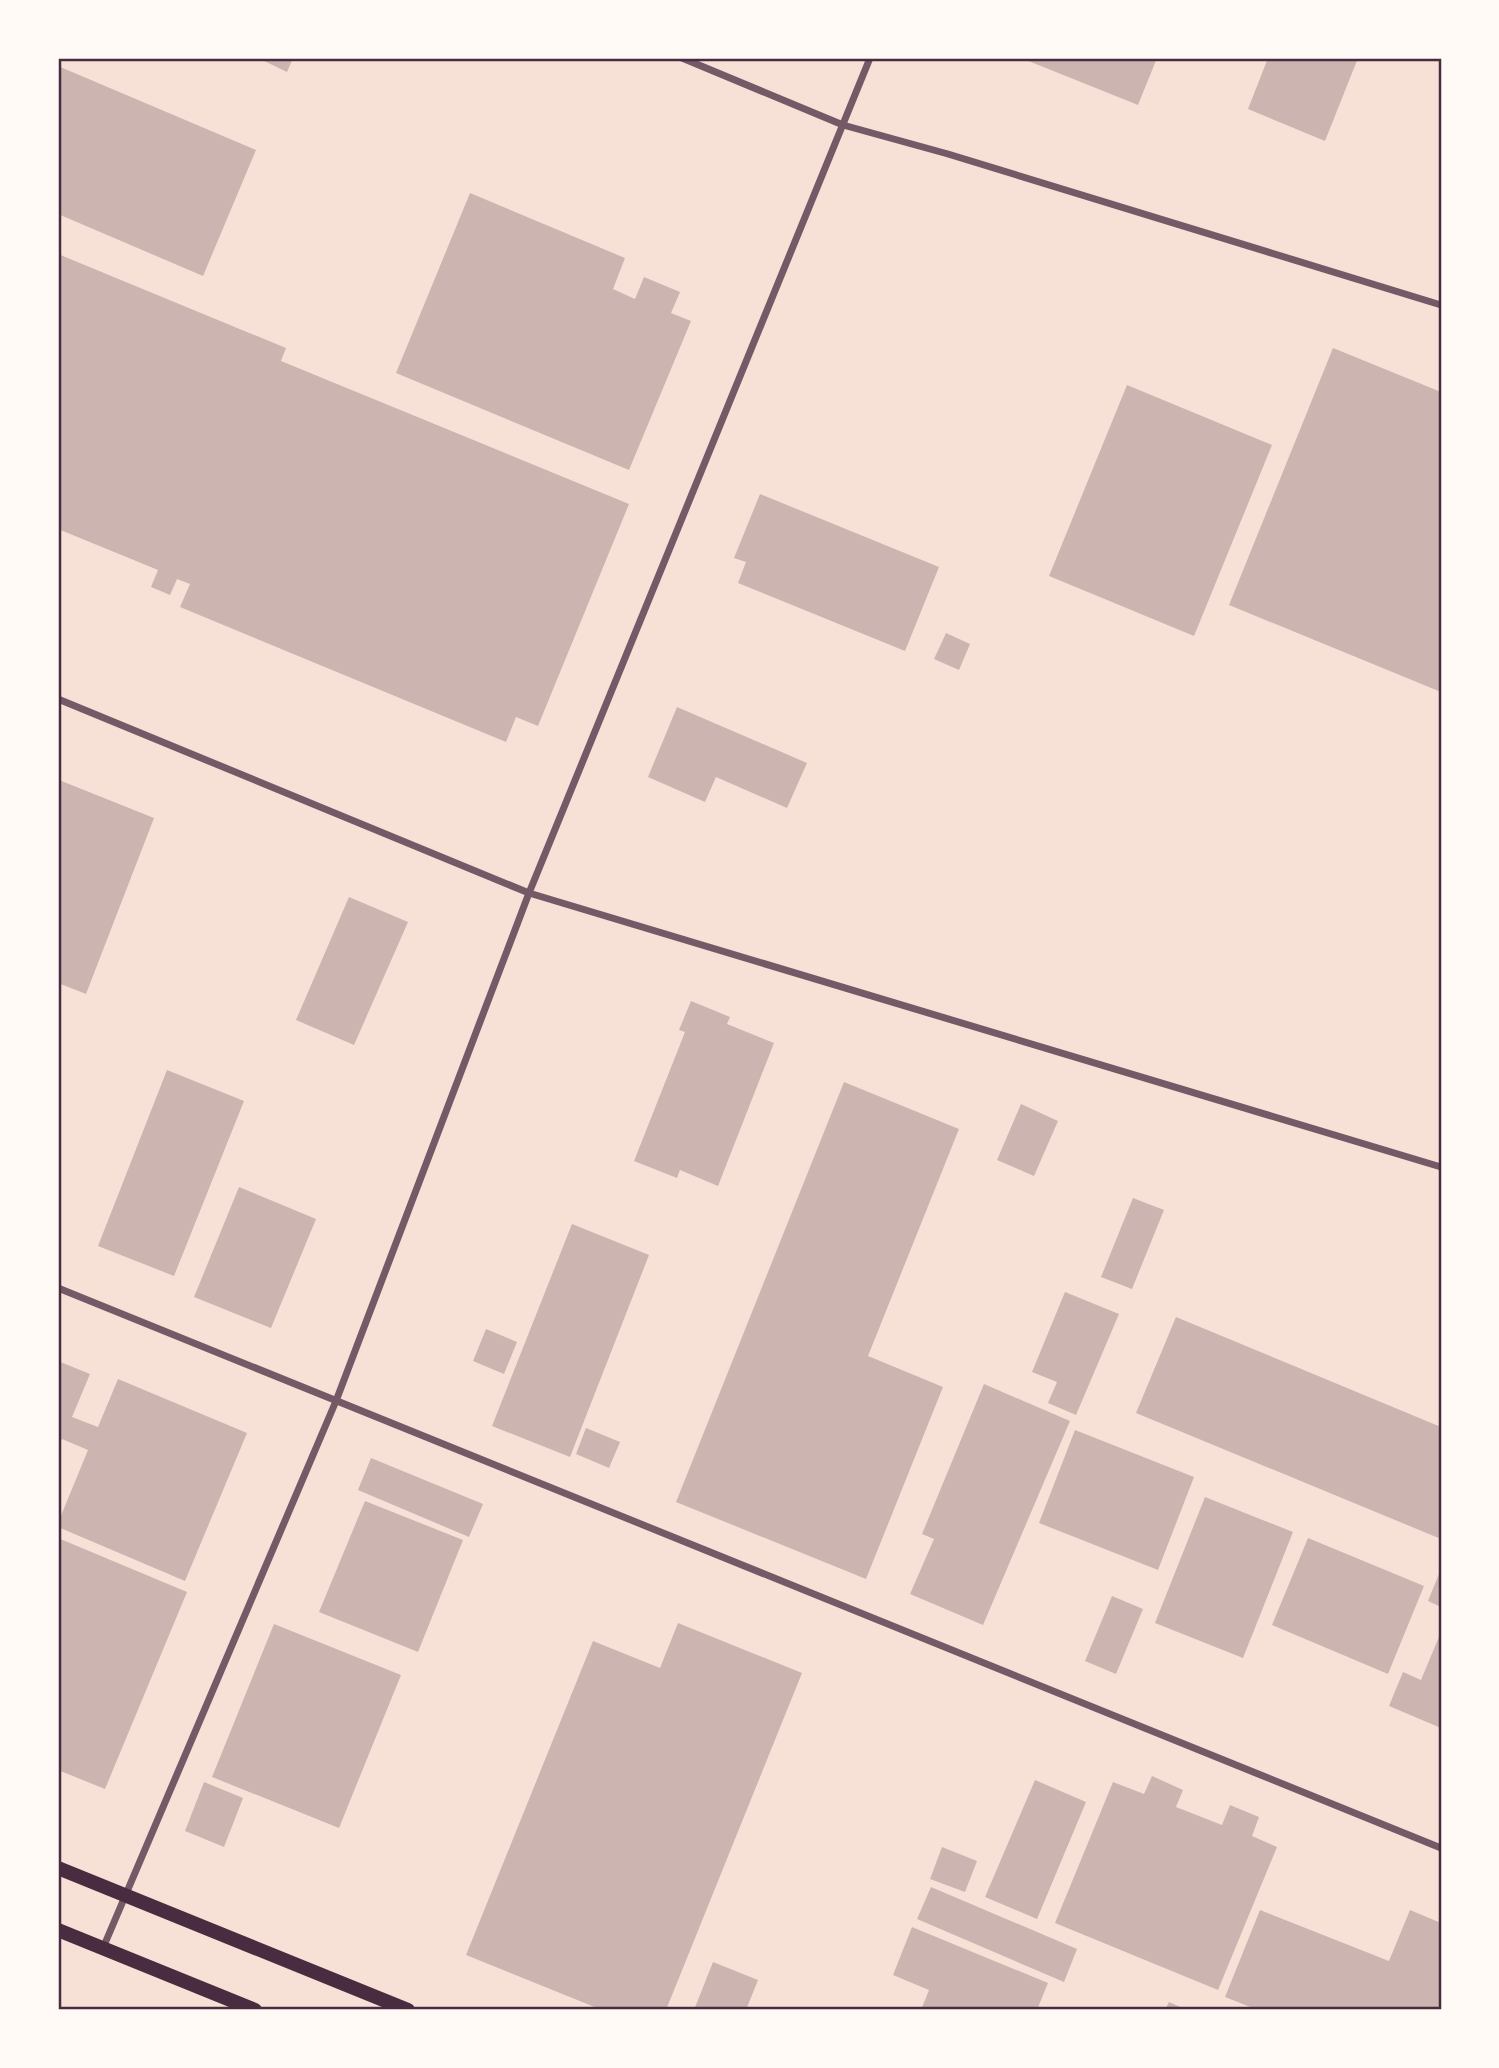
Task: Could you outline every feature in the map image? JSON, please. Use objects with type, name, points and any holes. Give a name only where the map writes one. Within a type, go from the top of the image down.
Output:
[{"type":"main road","points":[[58,1868],[408,2010]]},
{"type":"main road","points":[[58,1930],[255,2010]]},
{"type":"street","points":[[682,58],[843,125],[962,158],[1441,305]]},
{"type":"street","points":[[103,1948],[336,1401],[529,893],[870,58]]},
{"type":"street","points":[[58,699],[529,893],[1441,1167]]},
{"type":"street","points":[[58,1287],[1441,1848]]},
{"type":"building","points":[[258,58],[293,58],[287,72]]},
{"type":"building","points":[[1021,58],[1157,58],[1138,105]]},
{"type":"building","points":[[1268,58],[1358,58],[1325,141],[1248,109]]},
{"type":"building","points":[[58,66],[256,150],[203,276],[58,214]]},
{"type":"building","points":[[470,193],[625,258],[613,289],[635,299],[644,277],[680,292],[671,313],[691,321],[629,470],[396,373]]},
{"type":"building","points":[[58,254],[286,348],[281,361],[629,504],[538,726],[516,717],[506,742],[180,607],[190,584],[177,579],[170,595],[151,587],[158,570],[58,529]]},
{"type":"building","points":[[1333,348],[1441,392],[1441,692],[1229,605]]},
{"type":"building","points":[[1127,385],[1272,445],[1194,636],[1049,576]]},
{"type":"building","points":[[760,494],[939,567],[905,651],[738,583],[746,562],[734,558]]},
{"type":"building","points":[[946,633],[970,644],[959,670],[934,659]]},
{"type":"building","points":[[677,707],[807,763],[787,808],[716,777],[705,802],[648,777]]},
{"type":"building","points":[[59,780],[154,818],[86,994],[58,983]]},
{"type":"building","points":[[349,897],[408,922],[354,1045],[296,1020]]},
{"type":"building","points":[[691,1001],[730,1017],[727,1024],[774,1043],[718,1186],[680,1170],[677,1178],[634,1161],[685,1032],[679,1030]]},
{"type":"building","points":[[167,1070],[244,1101],[174,1276],[98,1246]]},
{"type":"building","points":[[844,1082],[959,1129],[868,1356],[943,1387],[866,1579],[676,1502]]},
{"type":"building","points":[[1021,1104],[1058,1121],[1034,1176],[997,1160]]},
{"type":"building","points":[[239,1187],[316,1219],[271,1328],[194,1297]]},
{"type":"building","points":[[1133,1198],[1164,1210],[1132,1289],[1101,1277]]},
{"type":"building","points":[[572,1224],[649,1255],[570,1457],[492,1426]]},
{"type":"building","points":[[1065,1292],[1119,1314],[1076,1415],[1048,1403],[1057,1382],[1032,1372]]},
{"type":"building","points":[[1176,1317],[1441,1427],[1441,1539],[1136,1413]]},
{"type":"building","points":[[486,1329],[517,1342],[504,1374],[473,1361]]},
{"type":"building","points":[[58,1361],[90,1374],[72,1417],[98,1427],[118,1379],[247,1433],[185,1581],[58,1527],[88,1450],[62,1439],[58,1449]]},
{"type":"building","points":[[984,1384],[1070,1421],[983,1625],[910,1594],[934,1539],[922,1534]]},
{"type":"building","points":[[586,1428],[620,1442],[609,1468],[576,1454]]},
{"type":"building","points":[[1075,1430],[1194,1477],[1158,1570],[1039,1523]]},
{"type":"building","points":[[371,1458],[483,1504],[469,1537],[358,1490]]},
{"type":"building","points":[[1205,1497],[1293,1532],[1243,1658],[1155,1623]]},
{"type":"building","points":[[365,1501],[463,1540],[418,1652],[319,1612]]},
{"type":"building","points":[[58,1538],[187,1592],[105,1789],[58,1770]]},
{"type":"building","points":[[1308,1538],[1424,1586],[1388,1674],[1272,1625]]},
{"type":"building","points":[[1441,1569],[1441,1607],[1428,1601]]},
{"type":"building","points":[[1112,1596],[1143,1609],[1116,1674],[1085,1661]]},
{"type":"building","points":[[678,1623],[802,1673],[666,2010],[602,2010],[466,1955],[593,1641],[660,1668]]},
{"type":"building","points":[[274,1624],[401,1675],[339,1828],[212,1777]]},
{"type":"building","points":[[1441,1632],[1441,1728],[1389,1706],[1403,1672],[1421,1680]]},
{"type":"building","points":[[1152,1776],[1183,1790],[1176,1807],[1222,1825],[1230,1805],[1259,1817],[1252,1836],[1277,1847],[1218,1990],[1055,1923],[1113,1782],[1144,1794]]},
{"type":"building","points":[[1035,1780],[1086,1802],[1037,1919],[985,1897]]},
{"type":"building","points":[[204,1782],[243,1798],[224,1847],[185,1831]]},
{"type":"building","points":[[942,1847],[977,1861],[965,1892],[930,1879]]},
{"type":"building","points":[[931,1887],[1077,1949],[1064,1982],[917,1919]]},
{"type":"building","points":[[1260,1910],[1389,1961],[1410,1910],[1441,1923],[1441,2010],[1258,2010],[1225,1997]]},
{"type":"building","points":[[912,1927],[1048,1983],[1037,2010],[921,2010],[929,1990],[893,1975]]},
{"type":"building","points":[[713,1962],[758,1980],[746,2010],[694,2010]]},
{"type":"building","points":[[1169,2002],[1187,2010],[1165,2010]]}]
